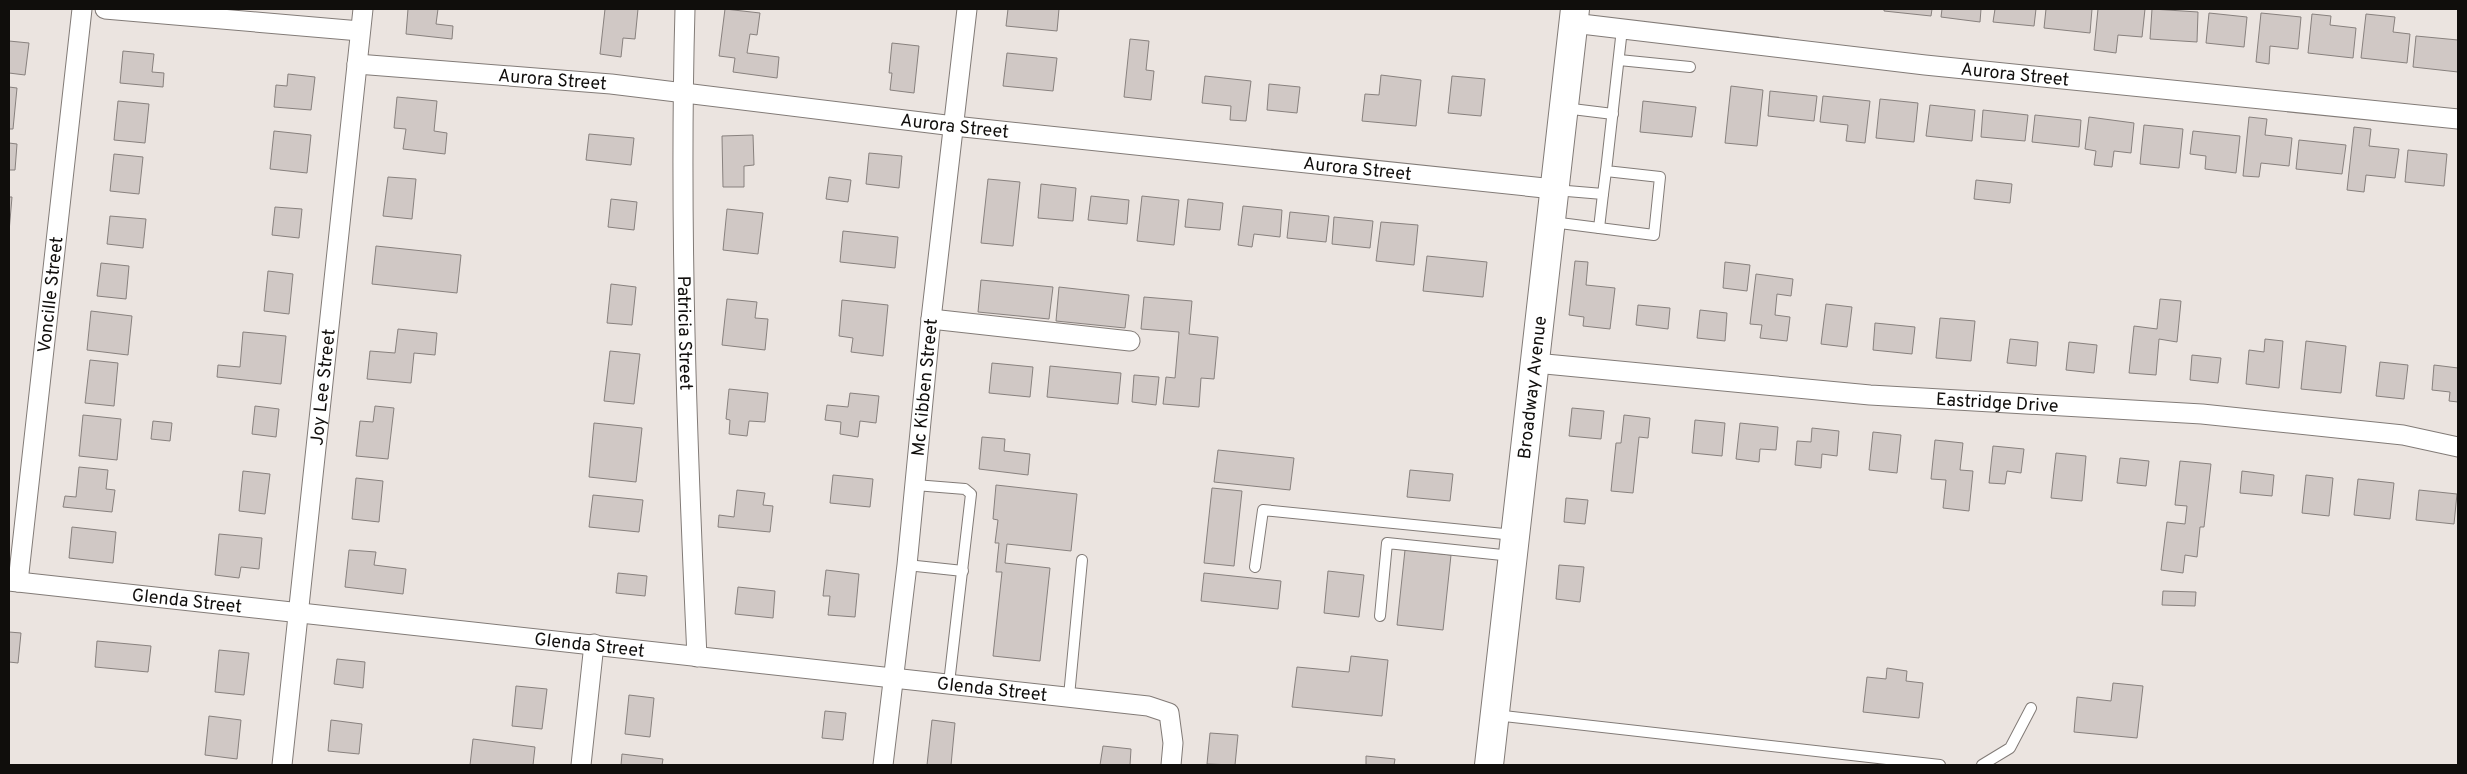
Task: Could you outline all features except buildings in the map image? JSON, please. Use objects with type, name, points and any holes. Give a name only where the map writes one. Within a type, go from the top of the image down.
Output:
[{"type":"main road","name":"Broadway Avenue","points":[[1488,765],[1574,16]]},
{"type":"street","name":"Voncille Street","points":[[13,582],[82,9]]},
{"type":"street","points":[[105,9],[360,30]]},
{"type":"street","name":"Joy Lee Street","points":[[282,765],[363,9]]},
{"type":"street","name":"Patricia Street","points":[[685,9],[683,94],[690,500],[698,657]]},
{"type":"street","name":"Mc Kibben Street","points":[[883,765],[895,676],[931,319],[967,9]]},
{"type":"street","name":"Aurora Street","points":[[1574,16],[1622,29],[1944,67],[2458,119]]},
{"type":"street","name":"Aurora Street","points":[[357,64],[611,84],[954,126],[1554,189]]},
{"type":"street","points":[[931,319],[1130,341]]},
{"type":"street","name":"Eastridge Drive","points":[[1534,363],[1870,395],[2202,414],[2403,435],[2458,447]]},
{"type":"street","name":"Glenda Street","points":[[13,582],[297,614],[594,644],[698,657],[895,676],[1148,706],[1169,714],[1173,743],[1170,765]]},
{"type":"street","points":[[581,765],[594,644]]},
{"type":"lane","points":[[1599,228],[1622,29]]},
{"type":"lane","points":[[1619,60],[1690,67]]},
{"type":"lane","points":[[1564,108],[1613,114]]},
{"type":"lane","points":[[1551,222],[1654,235],[1660,177],[1606,171]]},
{"type":"lane","points":[[1554,189],[1603,194]]},
{"type":"lane","points":[[915,485],[965,489],[971,494],[949,683]]},
{"type":"lane","points":[[1256,567],[1263,510],[1514,545]]},
{"type":"lane","points":[[1380,616],[1387,543],[1514,545]]},
{"type":"lane","points":[[1070,696],[1082,560]]},
{"type":"lane","points":[[907,566],[963,571]]},
{"type":"lane","points":[[1982,765],[2010,748],[2031,708]]},
{"type":"lane","points":[[1494,715],[1940,765]]}]
